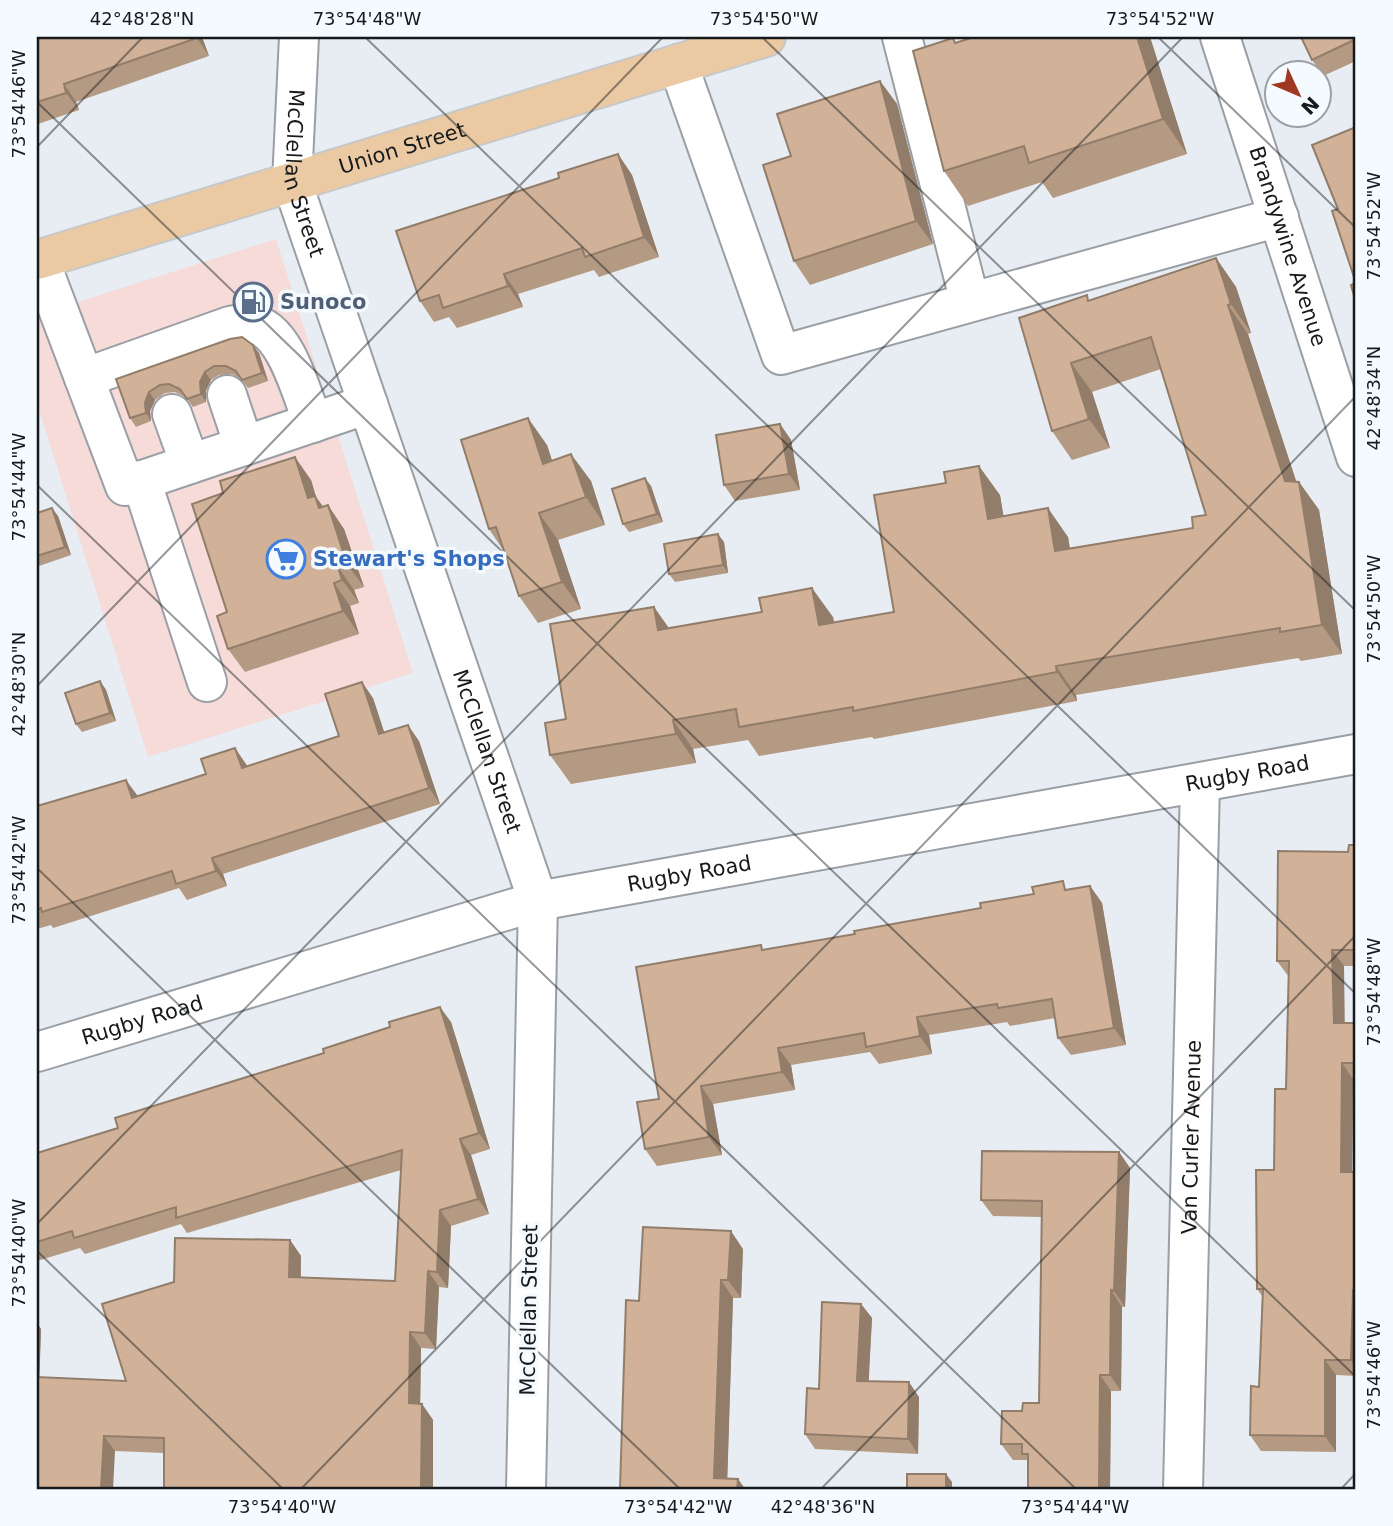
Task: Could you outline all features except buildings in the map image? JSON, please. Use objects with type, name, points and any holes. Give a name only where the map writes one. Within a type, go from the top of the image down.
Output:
[{"type":"main road","name":"Union Street","points":[[38,259],[766,37]]},
{"type":"street","name":"McClellan Street","points":[[299,37],[292,182],[538,901],[526,1489]]},
{"type":"street","points":[[902,37],[970,302]]},
{"type":"street","name":"Brandywine Avenue","points":[[1220,37],[1356,457]]},
{"type":"street","points":[[678,64],[781,355],[1279,217]]},
{"type":"street","points":[[38,259],[125,486],[368,404]]},
{"type":"street","points":[[84,378],[155,364],[210,345],[230,326],[252,324],[266,329],[289,360],[313,423]]},
{"type":"street","points":[[227,395],[244,446]]},
{"type":"street","points":[[172,414],[190,464]]},
{"type":"street","points":[[141,480],[207,681]]},
{"type":"street","name":"Rugby Road","points":[[37,1052],[538,901],[1356,754]]},
{"type":"street","name":"Van Curler Avenue","points":[[1183,1489],[1200,784]]},
{"type":"shaded area","points":[[276,239],[413,673],[148,757],[37,403],[37,315]]},
{"type":"place","name":"Sunoco","points":[[253,302]]},
{"type":"place","name":"Stewart's Shops","points":[[286,559]]}]
